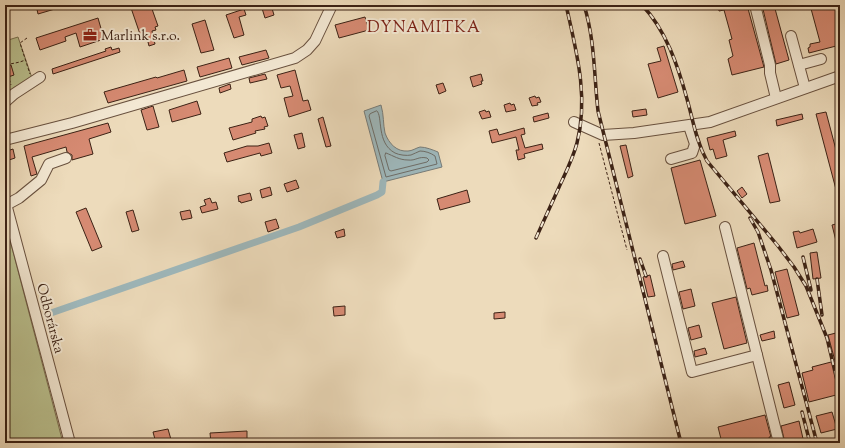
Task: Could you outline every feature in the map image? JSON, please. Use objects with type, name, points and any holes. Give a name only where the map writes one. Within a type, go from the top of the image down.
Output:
[{"type":"street","points":[[5,140],[72,123],[295,58],[307,50],[315,41],[332,5]]},
{"type":"street","points":[[755,5],[770,65],[770,73],[776,98]]},
{"type":"street","points":[[791,36],[805,88]]},
{"type":"street","points":[[799,65],[821,59]]},
{"type":"street","points":[[574,122],[603,135],[634,133],[689,126],[710,122],[840,76]]},
{"type":"street","points":[[5,102],[36,78]]},
{"type":"street","points":[[671,159],[692,153],[695,144],[689,126]]},
{"type":"street","points":[[6,202],[19,198],[41,180],[49,164],[66,158]]},
{"type":"street","name":"Odborárska","points":[[6,202],[70,443]]},
{"type":"street","points":[[725,227],[779,443]]},
{"type":"street","points":[[663,256],[692,372],[757,355]]},
{"type":"path","points":[[27,38],[20,43],[25,60],[36,78]]},
{"type":"path","points":[[5,54],[8,61],[5,65],[12,90]]},
{"type":"path","points":[[5,65],[13,62],[19,63],[25,60]]},
{"type":"path","points":[[597,132],[627,250]]},
{"type":"green space","points":[[18,37],[32,78],[13,88],[5,95],[5,41]]},
{"type":"green space","points":[[5,221],[63,443],[5,443]]},
{"type":"water","points":[[381,105],[385,133],[391,144],[397,149],[404,151],[411,151],[420,147],[438,152],[442,167],[383,182],[364,111]]},
{"type":"building","points":[[36,5],[65,5],[65,6],[38,14]]},
{"type":"building","points":[[130,5],[162,5],[162,7],[152,9],[158,26],[155,27],[156,30],[152,31],[155,44],[149,46],[147,38],[142,40]]},
{"type":"building","points":[[261,5],[271,5],[274,15],[265,18]]},
{"type":"building","points":[[718,5],[747,5],[764,67],[732,75],[728,59],[733,56],[729,40],[732,39],[724,10],[719,11]]},
{"type":"building","points":[[762,5],[774,5],[789,60],[776,64]]},
{"type":"building","points":[[810,5],[840,5],[840,45],[809,53],[808,48],[810,47],[810,44],[820,42]]},
{"type":"building","points":[[244,9],[246,15],[239,17],[244,35],[234,38],[226,15]]},
{"type":"building","points":[[365,17],[369,30],[339,38],[335,25]]},
{"type":"building","name":"Marlink s.r.o.","points":[[98,18],[104,39],[80,47],[76,33],[65,37],[66,41],[40,50],[36,38]]},
{"type":"building","points":[[205,20],[214,50],[201,53],[192,24]]},
{"type":"building","points":[[664,46],[678,92],[658,98],[648,64],[661,61],[657,48]]},
{"type":"building","points":[[111,47],[112,50],[119,48],[120,52],[53,74],[52,69],[106,51],[105,49]]},
{"type":"building","points":[[266,50],[269,58],[242,65],[239,57]]},
{"type":"building","points":[[229,58],[232,68],[200,77],[197,67]]},
{"type":"building","points":[[11,65],[14,75],[5,78],[5,66]]},
{"type":"building","points":[[184,70],[187,81],[108,103],[104,92],[156,77],[157,78]]},
{"type":"building","points":[[295,70],[303,101],[308,100],[311,110],[289,117],[284,98],[293,96],[290,86],[281,88],[277,75]]},
{"type":"building","points":[[265,74],[267,79],[250,83],[249,78]]},
{"type":"building","points":[[481,74],[483,81],[481,81],[482,84],[473,87],[470,77]]},
{"type":"building","points":[[443,83],[446,91],[439,94],[436,85]]},
{"type":"building","points":[[230,84],[231,89],[220,93],[219,88]]},
{"type":"building","points":[[535,96],[536,98],[539,97],[541,102],[537,103],[538,105],[532,106],[529,98]]},
{"type":"building","points":[[197,101],[201,114],[172,122],[169,110]]},
{"type":"building","points":[[510,103],[511,105],[514,104],[516,110],[506,112],[504,105]]},
{"type":"building","points":[[153,106],[159,127],[147,130],[141,110]]},
{"type":"building","points":[[646,109],[647,115],[633,117],[632,111]]},
{"type":"building","points":[[485,110],[486,112],[489,111],[491,117],[482,119],[479,112]]},
{"type":"building","points":[[826,112],[840,165],[840,197],[838,197],[816,114]]},
{"type":"building","points":[[548,113],[549,118],[534,122],[533,117]]},
{"type":"building","points":[[802,114],[803,119],[777,126],[776,120]]},
{"type":"building","points":[[261,116],[262,118],[265,117],[268,126],[264,127],[265,129],[255,131],[256,133],[233,140],[229,128],[252,122],[252,119]]},
{"type":"building","points":[[323,117],[331,146],[326,147],[318,119]]},
{"type":"building","points":[[108,123],[111,132],[89,139],[93,154],[72,160],[72,155],[67,152],[66,147],[32,157],[37,174],[31,176],[24,146]]},
{"type":"building","points":[[524,128],[525,134],[521,135],[525,148],[542,144],[543,149],[524,154],[525,158],[518,160],[516,150],[519,150],[516,137],[492,143],[489,131],[497,129],[499,135]]},
{"type":"building","points":[[735,131],[736,136],[723,140],[727,156],[716,159],[713,149],[710,150],[707,138]]},
{"type":"building","points":[[302,133],[305,147],[298,149],[294,135]]},
{"type":"building","points":[[269,143],[272,153],[261,156],[260,153],[227,162],[224,153],[247,146],[258,146]]},
{"type":"building","points":[[626,145],[633,176],[628,178],[620,146]]},
{"type":"building","points":[[13,149],[15,158],[9,160],[7,151]]},
{"type":"building","points":[[768,153],[780,201],[770,203],[758,156]]},
{"type":"building","points":[[700,160],[716,216],[685,224],[671,168]]},
{"type":"building","points":[[296,180],[299,188],[287,192],[284,184]]},
{"type":"building","points":[[270,187],[272,195],[262,198],[260,190]]},
{"type":"building","points":[[742,187],[747,194],[742,198],[737,191]]},
{"type":"building","points":[[467,190],[470,202],[440,210],[437,199]]},
{"type":"building","points":[[250,193],[252,200],[241,203],[240,201],[239,202],[238,196]]},
{"type":"building","points":[[210,198],[212,203],[216,202],[218,209],[202,213],[200,207],[206,205],[204,200]]},
{"type":"building","points":[[86,208],[102,247],[92,251],[76,212]]},
{"type":"building","points":[[133,210],[139,230],[132,232],[126,212]]},
{"type":"building","points":[[190,210],[192,218],[182,220],[180,212]]},
{"type":"building","points":[[276,219],[279,228],[268,232],[265,222]]},
{"type":"building","points":[[840,223],[840,249],[838,249],[832,225]]},
{"type":"building","points":[[344,229],[345,236],[337,238],[335,232]]},
{"type":"building","points":[[813,229],[817,242],[797,248],[793,232],[799,231],[800,233]]},
{"type":"building","points":[[754,243],[765,286],[767,285],[768,291],[752,295],[750,288],[747,289],[737,248]]},
{"type":"building","points":[[817,252],[821,278],[813,279],[810,253]]},
{"type":"building","points":[[683,261],[685,267],[673,270],[672,264]]},
{"type":"building","points":[[787,269],[799,315],[787,318],[775,272]]},
{"type":"building","points":[[650,275],[655,296],[648,297],[643,277]]},
{"type":"building","points":[[691,289],[695,306],[683,309],[679,292]]},
{"type":"building","points":[[736,297],[747,343],[724,349],[712,303]]},
{"type":"building","points":[[345,306],[345,315],[334,316],[333,307]]},
{"type":"building","points":[[505,312],[505,318],[494,319],[494,313]]},
{"type":"building","points":[[699,325],[702,337],[691,340],[688,328]]},
{"type":"building","points":[[774,331],[775,338],[762,341],[760,335]]},
{"type":"building","points":[[840,332],[840,394],[809,402],[802,373],[813,370],[812,367],[835,361],[828,335]]},
{"type":"building","points":[[705,348],[707,354],[695,357],[694,351]]},
{"type":"building","points":[[789,382],[795,405],[784,408],[778,385]]},
{"type":"building","points":[[832,412],[837,429],[821,433],[816,416]]},
{"type":"building","points":[[765,415],[771,437],[769,437],[771,443],[722,443],[718,427]]},
{"type":"building","points":[[799,421],[804,443],[785,443],[781,426]]},
{"type":"building","points":[[168,429],[172,443],[156,443],[153,432]]},
{"type":"building","points":[[247,431],[247,443],[211,443],[210,433]]},
{"type":"waterway","points":[[51,313],[299,227],[377,195],[382,192],[383,182]]},
{"type":"railway","points":[[536,238],[571,159],[577,143],[580,125],[582,108],[580,73],[566,5]]},
{"type":"railway","points":[[584,5],[588,18],[592,45],[598,111],[681,443]]},
{"type":"railway","points":[[642,5],[658,26],[670,49],[683,87],[697,138],[707,161],[778,246],[806,286],[827,338],[840,393]]},
{"type":"railway","points":[[750,218],[758,232],[771,270],[817,443]]},
{"type":"railway","points":[[803,257],[811,290]]},
{"type":"railway","points":[[640,259],[646,276]]},
{"type":"railway","points":[[817,279],[822,315]]},
{"type":"railway","points":[[802,412],[810,443]]},
{"type":"place","name":"Marlink s.r.o.","points":[[90,35]]},
{"type":"district","name":"DYNAMITKA","points":[[424,26]]}]
